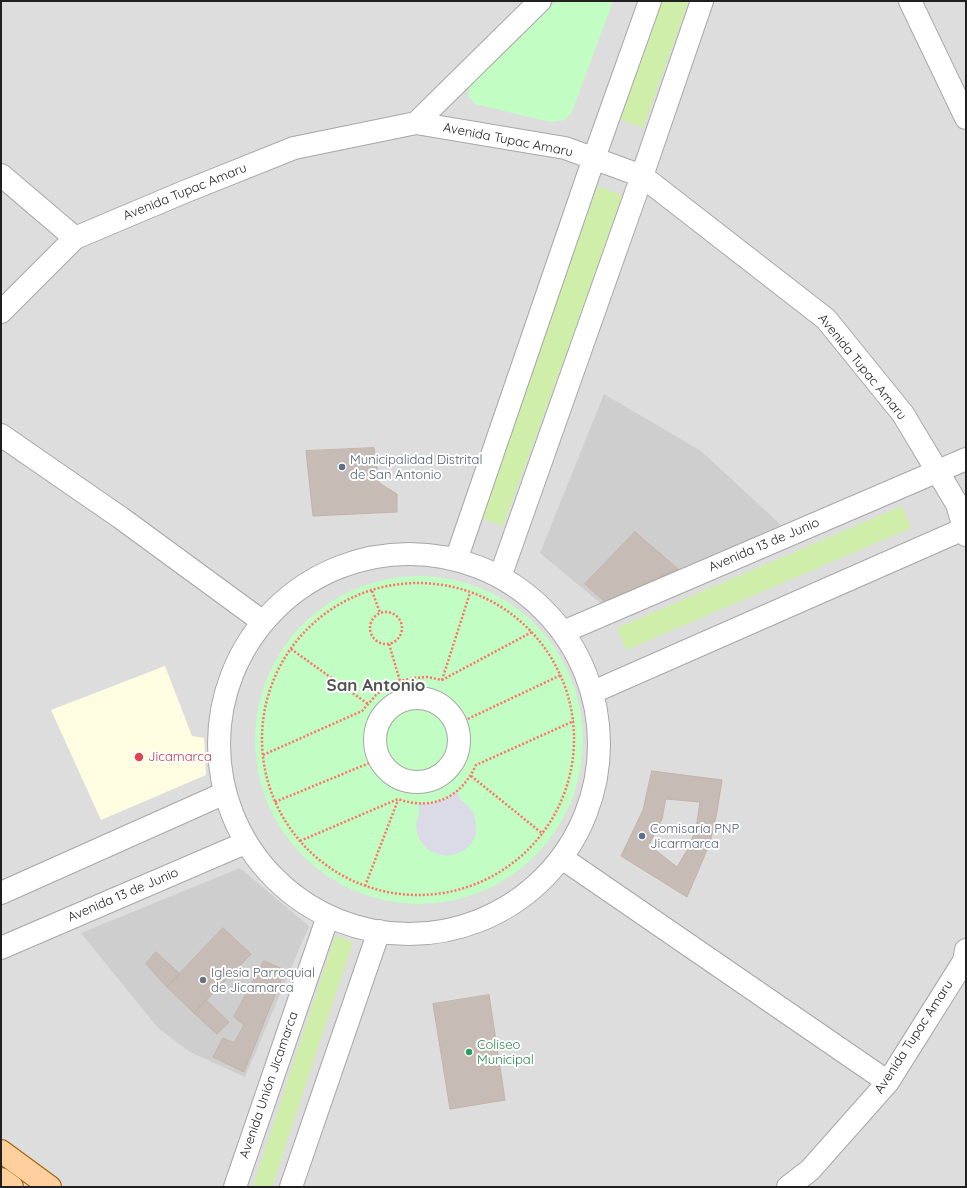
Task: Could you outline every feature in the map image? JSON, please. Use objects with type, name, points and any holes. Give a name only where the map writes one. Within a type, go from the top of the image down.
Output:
[{"type":"main road","points":[[1,1151],[50,1187]]},
{"type":"main road","points":[[1,1179],[12,1187]]},
{"type":"street","points":[[416,123],[540,1]]},
{"type":"street","points":[[456,560],[594,158],[650,1]]},
{"type":"street","points":[[500,577],[642,176],[702,1]]},
{"type":"street","points":[[910,1],[966,118]]},
{"type":"street","name":"Avenida Tupac Amaru","points":[[1,312],[75,238],[294,148],[416,123],[565,148],[642,176],[826,319],[903,414],[957,504],[965,531]]},
{"type":"street","points":[[1,175],[75,238]]},
{"type":"street","points":[[1,435],[121,518],[263,622]]},
{"type":"street","name":"Avenida 13 de Junio","points":[[563,632],[966,459]]},
{"type":"street","points":[[593,692],[965,531]]},
{"type":"street","points":[[414,555],[456,560],[478,567],[500,577],[522,590],[541,607],[563,632],[584,668],[593,692],[600,735],[597,778],[584,820],[562,858],[533,888],[499,911],[461,927],[420,934],[379,931],[328,916],[281,885],[245,842],[225,793],[218,748],[223,703],[238,660],[263,622],[294,593],[330,572],[371,558],[414,555]]},
{"type":"street","points":[[418,697],[431,699],[442,705],[451,713],[457,724],[460,737],[457,755],[454,762],[446,771],[435,779],[422,782],[409,781],[397,777],[387,769],[379,759],[375,747],[375,734],[378,722],[385,712],[394,704],[406,699],[418,697]]},
{"type":"street","points":[[1,893],[225,793]]},
{"type":"street","name":"Avenida 13 de Junio","points":[[1,948],[245,842]]},
{"type":"street","points":[[562,858],[888,1082]]},
{"type":"street","name":"Avenida Unión Jicamarca","points":[[235,1187],[328,916]]},
{"type":"street","points":[[291,1187],[379,931]]},
{"type":"street","name":"Avenida Tupac Amaru","points":[[788,1187],[810,1170],[888,1082],[965,958]]},
{"type":"path","points":[[404,584],[438,585],[470,593],[503,608],[532,632],[548,652],[562,675],[570,698],[574,721],[575,751],[570,781],[559,809],[543,834],[515,862],[481,882],[443,893],[404,894],[365,886],[340,875],[318,860],[299,841],[275,802],[267,778],[263,754],[262,726],[267,699],[277,673],[292,648],[314,624],[341,604],[372,591],[404,584]]},
{"type":"path","points":[[372,591],[380,612]]},
{"type":"path","points":[[442,680],[470,593]]},
{"type":"path","points":[[380,612],[392,613],[397,616],[402,626],[399,638],[395,642],[389,644],[378,643],[374,640],[369,630],[372,619],[380,612]]},
{"type":"path","points":[[263,754],[362,711],[376,695],[388,686],[400,681],[414,678],[427,677],[442,680],[532,632]]},
{"type":"path","points":[[389,644],[400,681]]},
{"type":"path","points":[[292,648],[368,704]]},
{"type":"path","points":[[457,724],[562,675]]},
{"type":"path","points":[[299,841],[398,799],[408,803],[419,804],[446,799],[457,792],[465,784],[476,765],[574,721]]},
{"type":"path","points":[[275,802],[379,759]]},
{"type":"path","points":[[471,776],[543,834]]},
{"type":"path","points":[[365,886],[398,799]]},
{"type":"shaded area","points":[[1,1],[966,1],[966,1187],[1,1187]]},
{"type":"shaded area","points":[[604,394],[701,451],[781,525],[604,606],[540,553]]},
{"type":"shaded area","name":"Jicamarca","points":[[165,666],[192,736],[204,738],[206,775],[101,820],[51,710]]},
{"type":"shaded area","points":[[457,792],[461,800],[469,806],[474,814],[476,834],[472,843],[465,850],[446,856],[437,854],[428,850],[421,842],[417,833],[416,823],[419,814],[419,804],[433,803],[446,799]]},
{"type":"shaded area","name":"Iglesia Parroquial de Jicamarca","points":[[240,868],[309,926],[245,1077],[190,1052],[158,1028],[81,933]]},
{"type":"green space","points":[[557,1],[613,1],[572,112],[565,120],[550,122],[475,104],[468,96],[470,86]]},
{"type":"green space","points":[[662,1],[689,1],[643,128],[619,119]]},
{"type":"green space","points":[[598,186],[624,196],[503,526],[476,516]]},
{"type":"green space","points":[[902,506],[911,528],[626,650],[617,628]]},
{"type":"green space","points":[[419,576],[451,579],[482,589],[496,595],[510,604],[535,624],[555,649],[564,663],[570,677],[580,708],[583,740],[580,772],[570,803],[564,817],[555,831],[535,856],[510,876],[496,885],[482,891],[451,901],[419,904],[387,901],[356,891],[342,885],[328,876],[303,856],[283,831],[274,817],[268,803],[258,772],[255,740],[258,708],[268,677],[274,663],[283,649],[303,624],[328,604],[342,595],[356,589],[387,579]]},
{"type":"green space","points":[[335,936],[353,942],[272,1187],[253,1187]]},
{"type":"building","name":"Municipalidad Distrital de San Antonio","points":[[374,448],[379,483],[397,494],[397,512],[313,516],[306,451]]},
{"type":"building","points":[[635,532],[678,569],[605,602],[585,584]]},
{"type":"building","name":"Comisaría PNP Jicarmarca","points":[[652,771],[722,780],[710,843],[687,897],[621,856],[643,810]],"holes":[[[666,799],[700,802],[696,829],[689,847],[677,867],[649,845],[662,819]]]},
{"type":"building","points":[[223,928],[251,954],[194,1013],[167,987]]},
{"type":"building","points":[[156,952],[180,974],[167,987],[146,964]]},
{"type":"building","points":[[264,961],[285,970],[244,1072],[213,1057],[223,1038],[234,1043],[244,1025],[234,1017]]},
{"type":"building","name":"Coliseo Municipal","points":[[489,995],[505,1100],[450,1109],[433,1004]]},
{"type":"building","points":[[206,1000],[229,1022],[217,1034],[194,1013]]},
{"type":"place","name":"Municipalidad Distrital de San Antonio","points":[[342,467]]},
{"type":"place","name":"Jicamarca","points":[[139,757]]},
{"type":"place","name":"Comisaría PNP Jicarmarca","points":[[642,836]]},
{"type":"place","name":"Iglesia Parroquial de Jicamarca","points":[[203,980]]},
{"type":"place","name":"Coliseo Municipal","points":[[469,1052]]},
{"type":"district","name":"San Antonio","points":[[376,686]]}]
